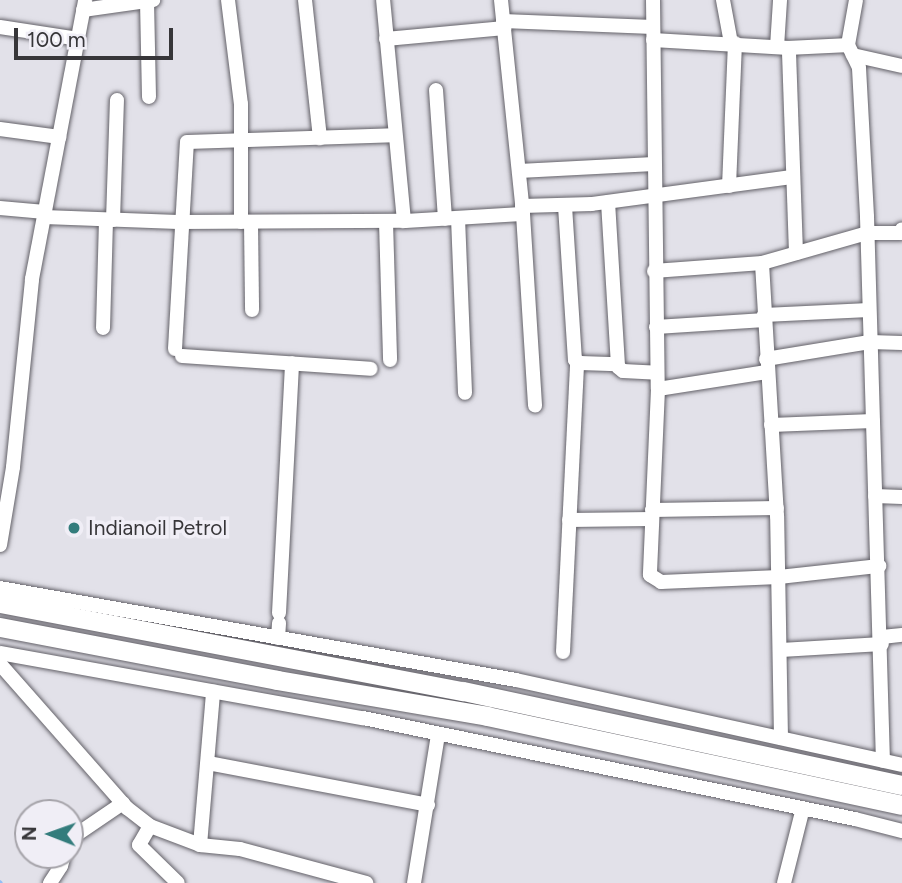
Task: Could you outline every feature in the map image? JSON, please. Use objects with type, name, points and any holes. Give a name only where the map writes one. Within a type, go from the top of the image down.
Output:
[{"type":"highway","points":[[0,603],[135,621],[902,785]]},
{"type":"highway","points":[[0,627],[277,680],[487,716],[902,805]]},
{"type":"street","points":[[0,545],[13,467],[32,279],[84,5],[153,0]]},
{"type":"street","points":[[228,0],[241,104],[252,310]]},
{"type":"street","points":[[305,0],[320,138]]},
{"type":"street","points":[[383,0],[404,221]]},
{"type":"street","points":[[501,0],[523,210],[535,406]]},
{"type":"street","points":[[653,0],[654,271],[658,389],[649,569],[655,580],[779,577],[879,566]]},
{"type":"street","points":[[723,0],[733,43],[729,186]]},
{"type":"street","points":[[780,0],[796,253]]},
{"type":"street","points":[[856,0],[850,50],[859,68],[867,233],[882,640],[883,761]]},
{"type":"street","points":[[147,1],[149,97]]},
{"type":"street","points":[[386,39],[504,24],[850,50],[902,66]]},
{"type":"street","points":[[0,27],[78,38]]},
{"type":"street","points":[[436,90],[452,218],[465,393]]},
{"type":"street","points":[[103,328],[117,100]]},
{"type":"street","points":[[0,129],[59,137]]},
{"type":"street","points":[[371,369],[179,352],[181,222],[187,142],[394,135]]},
{"type":"street","points":[[519,171],[654,164]]},
{"type":"street","points":[[0,208],[110,220],[386,222],[608,202],[792,177]]},
{"type":"street","points":[[608,202],[617,364],[623,371],[657,373]]},
{"type":"street","points":[[564,652],[577,362],[574,356],[565,206]]},
{"type":"street","points":[[386,222],[390,360]]},
{"type":"street","points":[[654,271],[762,262],[867,233],[900,233],[902,229]]},
{"type":"street","points":[[762,262],[777,508],[781,738]]},
{"type":"street","points":[[656,327],[869,310]]},
{"type":"street","points":[[658,389],[870,342],[902,343]]},
{"type":"street","points":[[577,362],[617,364]]},
{"type":"street","points":[[279,625],[292,363]]},
{"type":"street","points":[[771,425],[873,421]]},
{"type":"street","points":[[876,496],[902,497]]},
{"type":"street","points":[[569,520],[777,508]]},
{"type":"street","points":[[0,588],[135,621],[279,625],[902,765]]},
{"type":"street","points":[[781,650],[882,640],[902,635]]},
{"type":"street","points":[[0,653],[438,734],[803,808],[902,831]]},
{"type":"street","points":[[0,664],[123,803],[150,826],[200,845],[240,849],[366,883]]},
{"type":"street","points":[[200,845],[213,692]]},
{"type":"street","points":[[414,883],[438,734]]},
{"type":"street","points":[[208,763],[428,805]]},
{"type":"street","points":[[84,829],[123,803]]},
{"type":"street","points":[[784,883],[803,808]]},
{"type":"street","points":[[150,826],[139,845],[178,883]]},
{"type":"place","name":"Indianoil Petrol","points":[[74,528]]}]
